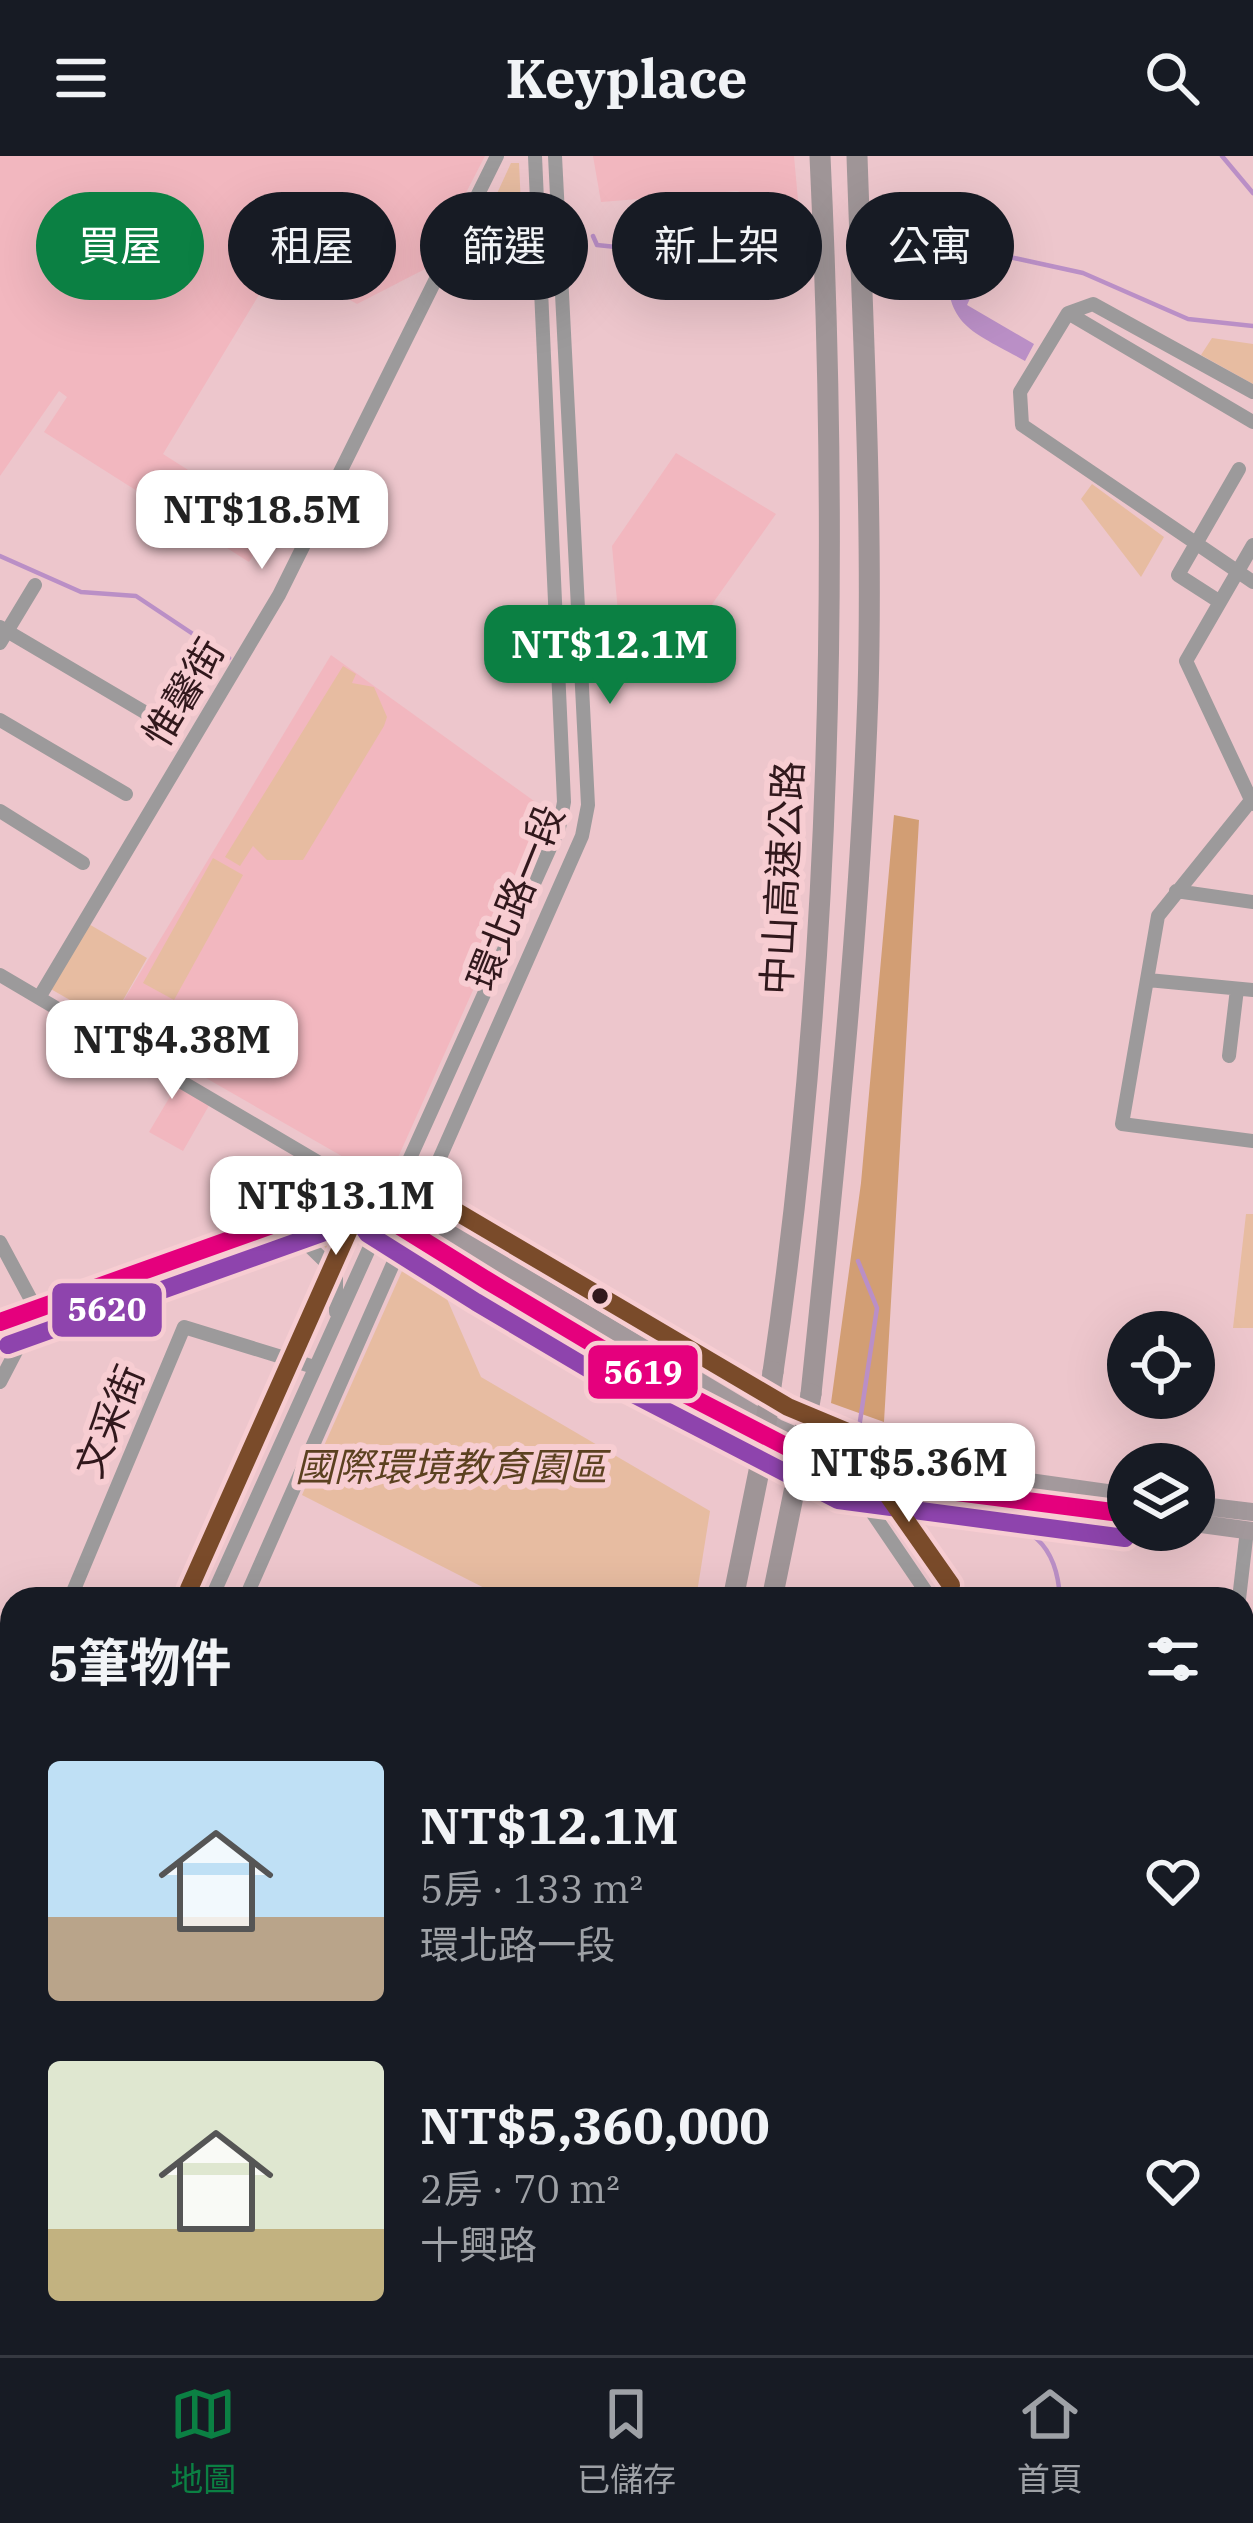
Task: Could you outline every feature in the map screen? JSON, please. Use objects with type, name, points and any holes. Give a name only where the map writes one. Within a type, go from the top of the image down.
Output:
[{"type":"highway","name":"中山高速公路","points":[[735,1587],[760,1466],[796,1221],[825,764],[828,542],[820,156]]},
{"type":"highway","name":"中山高速公路","points":[[774,1587],[811,1394],[855,955],[868,690],[867,452],[857,156]]},
{"type":"main road","points":[[0,1322],[367,1190],[414,1223],[777,1428],[841,1455],[1107,1493]]},
{"type":"main road","points":[[414,1223],[627,1364],[847,1478],[1107,1511]]},
{"type":"main road","points":[[1215,1512],[1251,1524]]},
{"type":"main road","points":[[1215,1523],[1251,1524]]},
{"type":"street","name":"惟馨街","points":[[40,996],[279,595],[497,156]]},
{"type":"street","name":"環北路一段","points":[[216,1587],[547,857],[564,802],[535,156]]},
{"type":"street","name":"環北路一段","points":[[250,1587],[570,868],[589,805],[555,156]]},
{"type":"street","points":[[1253,392],[1094,304],[1068,314],[1020,392],[1022,424],[1253,582]]},
{"type":"street","points":[[1068,314],[1253,422]]},
{"type":"street","points":[[1220,602],[1178,575],[1239,470]]},
{"type":"street","points":[[1253,544],[1186,661],[1252,801],[1158,916],[1122,1124],[1253,1141]]},
{"type":"street","points":[[35,585],[2,634],[163,723]]},
{"type":"street","points":[[0,720],[126,794]]},
{"type":"street","points":[[0,811],[83,863]]},
{"type":"street","points":[[1176,891],[1253,902]]},
{"type":"street","points":[[0,975],[367,1190]]},
{"type":"street","points":[[1148,980],[1245,990],[1229,1056]]},
{"type":"street","points":[[256,1232],[306,1243],[336,1272],[335,1320]]},
{"type":"street","points":[[0,1242],[38,1311],[0,1382]]},
{"type":"street","name":"文采街","points":[[75,1587],[184,1327],[314,1367]]},
{"type":"street","points":[[841,1455],[847,1478],[923,1587]]},
{"type":"street","points":[[1241,1587],[1251,1524]]},
{"type":"shaded area","points":[[0,156],[485,156],[466,192],[420,192],[420,272],[396,284],[396,192],[228,192],[228,300],[256,300],[163,454],[273,524],[249,562],[44,432],[67,397],[59,391],[0,476]]},
{"type":"shaded area","points":[[593,156],[794,156],[797,192],[612,192],[612,201],[601,202]]},
{"type":"shaded area","points":[[950,300],[969,300],[967,305],[1034,344],[1025,361],[975,333]]},
{"type":"shaded area","points":[[676,453],[776,514],[676,655],[621,645],[612,546]]},
{"type":"shaded area","points":[[331,655],[552,814],[387,1182],[110,1023]]},
{"type":"shaded area","points":[[894,815],[919,820],[884,1422],[831,1403],[861,1183]]},
{"type":"shaded area","points":[[178,1083],[211,1102],[183,1151],[149,1132]]},
{"type":"green space","points":[[511,163],[519,163],[520,192],[498,192]]},
{"type":"green space","points":[[1212,338],[1253,344],[1253,384],[1201,355]]},
{"type":"green space","points":[[1092,484],[1164,537],[1141,577],[1081,499]]},
{"type":"green space","points":[[343,666],[356,674],[352,683],[374,687],[387,717],[384,726],[303,860],[267,860],[253,846],[240,866],[225,857]]},
{"type":"green space","points":[[213,858],[243,875],[174,1000],[143,983]]},
{"type":"green space","points":[[87,923],[147,958],[110,1023],[49,988]]},
{"type":"green space","points":[[1246,1214],[1253,1214],[1253,1328],[1233,1328]]},
{"type":"green space","points":[[345,1215],[354,1227],[340,1263],[307,1228]]},
{"type":"green space","name":"國際環境教育園區","points":[[415,1242],[464,1271],[447,1299],[481,1377],[710,1511],[698,1587],[482,1587],[302,1495]]},
{"type":"waterway","points":[[1222,156],[1253,193]]},
{"type":"waterway","points":[[593,236],[597,245],[612,247]]},
{"type":"waterway","points":[[1014,258],[1083,273],[1188,319],[1253,326]]},
{"type":"waterway","points":[[0,556],[81,592],[136,596],[229,658]]},
{"type":"waterway","points":[[858,1261],[877,1308],[859,1428],[936,1438]]},
{"type":"waterway","points":[[945,1498],[1036,1538],[1048,1552],[1058,1587]]},
{"type":"transit line","points":[[190,1587],[368,1187],[391,1173],[788,1407],[855,1435],[869,1468],[951,1585]]},
{"type":"transit line","name":"5619","points":[[367,1191],[382,1215],[488,1281],[627,1364],[847,1478],[1107,1511]]},
{"type":"transit line","name":"5619","points":[[0,1322],[367,1191]]},
{"type":"transit line","name":"5620","points":[[347,1204],[368,1234],[476,1302],[616,1385],[838,1500],[1107,1536]]},
{"type":"transit line","name":"5620","points":[[8,1345],[375,1214]]}]
